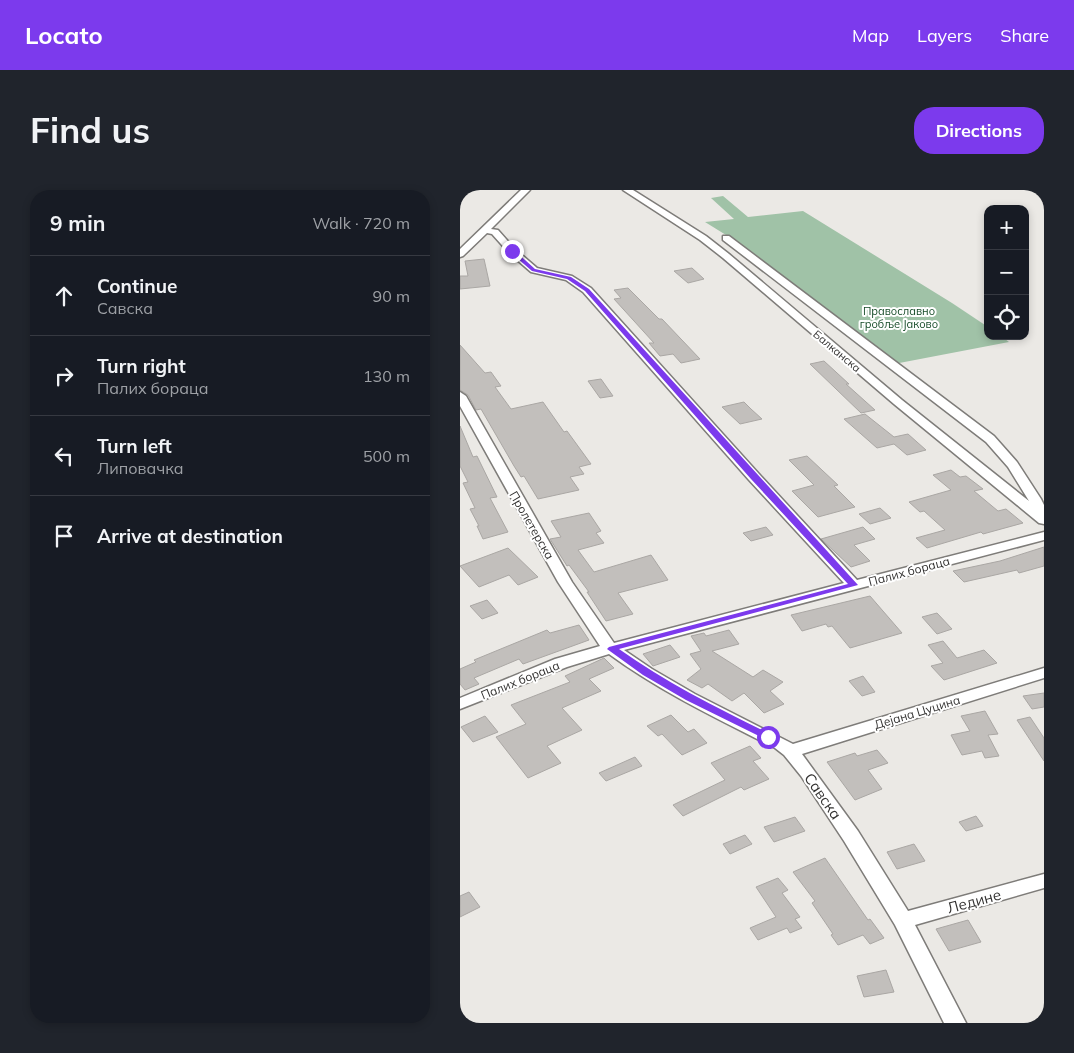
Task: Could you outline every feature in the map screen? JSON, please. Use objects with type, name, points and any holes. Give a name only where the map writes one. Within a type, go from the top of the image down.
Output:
[{"type":"street","points":[[460,254],[526,190]]},
{"type":"street","name":"Балканска","points":[[627,190],[703,238],[726,256],[898,402],[1043,519]]},
{"type":"street","points":[[484,230],[495,232],[530,268],[538,272],[572,279],[587,290],[754,477],[854,585]]},
{"type":"street","name":"Балканска","points":[[726,238],[994,442],[1004,453],[1036,501],[1043,519]]},
{"type":"street","name":"Пролетерска","points":[[460,396],[565,582],[599,634],[612,649]]},
{"type":"street","name":"Палих бораца","points":[[460,704],[561,663],[1044,536]]},
{"type":"street","name":"Савска","points":[[612,649],[646,673],[689,698],[768,737],[790,751],[836,814],[903,920],[955,1023]]},
{"type":"street","name":"Дејана Цуцина","points":[[790,751],[1044,673]]},
{"type":"street","name":"Ледине","points":[[903,920],[1044,881]]},
{"type":"green space","name":"Православно гробље Јаково","points":[[723,196],[748,217],[803,211],[984,324],[984,340],[1006,340],[1009,342],[894,364],[726,235],[705,222],[734,219],[711,198]]},
{"type":"building","points":[[484,259],[490,286],[460,289],[460,276],[468,276],[465,261]]},
{"type":"building","points":[[692,268],[704,279],[688,283],[674,271]]},
{"type":"building","points":[[628,288],[659,319],[662,319],[700,359],[681,363],[673,354],[660,356],[649,343],[654,343],[614,299],[621,298],[614,290]]},
{"type":"building","points":[[460,345],[485,373],[491,372],[501,386],[495,387],[511,409],[543,402],[564,432],[567,431],[591,464],[579,467],[584,474],[570,477],[579,490],[538,499],[524,476],[521,477],[514,466],[481,409],[476,410],[468,395],[460,390]]},
{"type":"building","points":[[824,361],[875,410],[861,413],[810,364]]},
{"type":"building","points":[[601,379],[613,396],[600,398],[588,381]]},
{"type":"building","points":[[744,402],[762,419],[740,424],[722,407]]},
{"type":"building","points":[[865,414],[894,437],[908,434],[926,450],[907,455],[894,444],[877,448],[844,419]]},
{"type":"building","points":[[460,426],[473,457],[477,456],[497,497],[490,498],[508,532],[483,539],[477,526],[479,526],[470,509],[475,508],[463,483],[468,482],[460,466]]},
{"type":"building","points":[[807,456],[838,485],[834,486],[855,507],[818,517],[792,491],[814,485],[789,460]]},
{"type":"building","points":[[951,470],[960,477],[966,476],[983,489],[974,491],[998,511],[1006,509],[1023,523],[983,534],[981,532],[927,548],[916,538],[945,530],[924,511],[920,512],[909,502],[951,490],[933,475]]},
{"type":"building","points":[[880,508],[891,518],[870,524],[859,514]]},
{"type":"building","points":[[589,513],[601,531],[596,533],[604,543],[578,550],[594,572],[651,555],[668,580],[618,593],[633,614],[606,621],[587,592],[589,592],[569,565],[567,566],[550,539],[561,537],[551,521]]},
{"type":"building","points":[[766,527],[773,535],[751,541],[743,533]]},
{"type":"building","points":[[863,527],[875,539],[854,545],[870,561],[851,567],[821,539]]},
{"type":"building","points":[[1044,547],[1044,566],[1019,573],[1017,570],[964,582],[953,571],[1000,561]]},
{"type":"building","points":[[508,548],[538,577],[518,585],[509,575],[479,587],[460,566]]},
{"type":"building","points":[[870,596],[902,633],[850,648],[832,626],[828,627],[826,624],[802,631],[791,615]]},
{"type":"building","points":[[487,600],[498,613],[482,619],[470,606]]},
{"type":"building","points":[[937,613],[952,629],[937,634],[922,617]]},
{"type":"building","points":[[579,625],[589,640],[523,664],[519,659],[474,678],[479,684],[465,690],[460,684],[460,669],[476,662],[474,660],[547,630],[550,633]]},
{"type":"building","points":[[729,630],[739,644],[712,651],[753,677],[763,670],[783,682],[770,691],[784,704],[764,713],[744,693],[732,701],[708,684],[702,688],[687,680],[701,669],[690,654],[701,651],[691,636],[704,633],[706,636]]},
{"type":"building","points":[[943,641],[957,658],[984,650],[997,663],[944,680],[931,666],[943,663],[928,645]]},
{"type":"building","points":[[670,645],[680,657],[653,666],[643,654]]},
{"type":"building","points":[[604,658],[614,668],[589,679],[601,691],[562,708],[582,730],[547,746],[561,763],[528,778],[496,737],[526,724],[511,705],[570,682],[565,676]]},
{"type":"building","points":[[863,676],[875,692],[862,696],[849,681]]},
{"type":"building","points":[[1044,693],[1044,707],[1032,709],[1023,696]]},
{"type":"building","points":[[985,711],[998,734],[988,735],[999,756],[985,758],[982,751],[962,755],[951,735],[970,731],[961,716]]},
{"type":"building","points":[[671,715],[688,732],[694,729],[707,743],[682,755],[662,734],[658,736],[647,726]]},
{"type":"building","points":[[485,716],[498,732],[473,742],[461,727]]},
{"type":"building","points":[[1030,717],[1044,738],[1044,761],[1017,720]]},
{"type":"building","points":[[750,746],[761,758],[753,761],[769,779],[744,790],[741,787],[683,816],[673,805],[725,780],[711,763]]},
{"type":"building","points":[[877,750],[888,763],[868,770],[882,789],[855,800],[827,762],[855,753],[857,756]]},
{"type":"building","points":[[635,757],[642,766],[606,781],[599,773]]},
{"type":"building","points":[[976,816],[983,826],[966,831],[959,822]]},
{"type":"building","points":[[795,817],[805,831],[774,842],[764,827]]},
{"type":"building","points":[[745,835],[752,844],[730,854],[723,844]]},
{"type":"building","points":[[914,844],[925,861],[897,869],[887,852]]},
{"type":"building","points":[[825,858],[868,920],[870,919],[884,938],[870,944],[863,935],[838,945],[831,935],[833,934],[812,903],[815,901],[793,872]]},
{"type":"building","points":[[778,878],[788,890],[782,893],[800,917],[795,919],[802,928],[790,933],[787,928],[758,940],[750,928],[776,917],[756,887]]},
{"type":"building","points":[[469,892],[480,907],[460,917],[460,896]]},
{"type":"building","points":[[968,920],[981,942],[949,951],[936,929]]},
{"type":"building","points":[[886,970],[894,992],[864,997],[857,976]]},
{"type":"route","points":[[512,251],[527,266],[534,270],[569,278],[587,290],[754,477],[854,585],[612,649],[646,673],[689,698],[768,737]]}]
